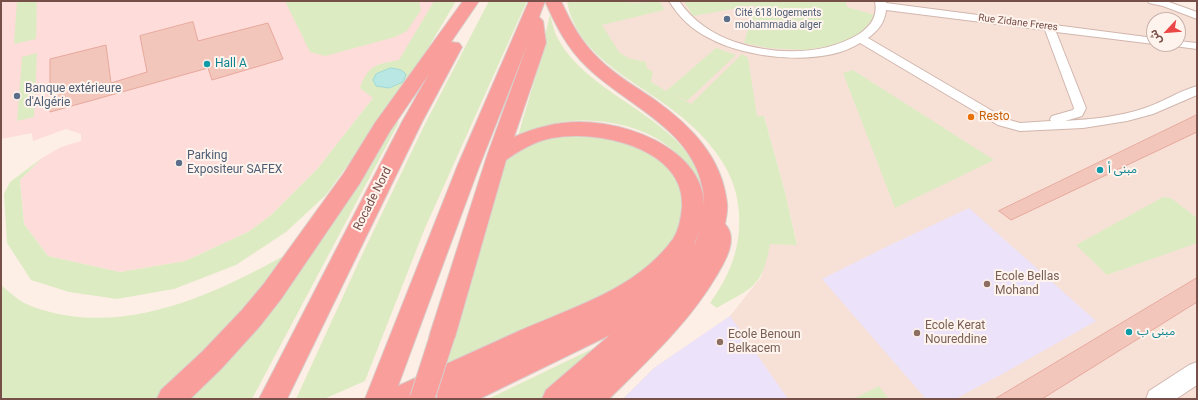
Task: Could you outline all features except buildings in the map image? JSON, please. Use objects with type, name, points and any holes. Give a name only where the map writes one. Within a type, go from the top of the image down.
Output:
[{"type":"highway","points":[[171,399],[212,360],[272,292],[352,178],[386,122],[472,1]]},
{"type":"highway","name":"Rocade Nord","points":[[273,399],[405,136],[477,1]]},
{"type":"highway","points":[[422,399],[496,156],[537,43],[541,4]]},
{"type":"highway","points":[[541,4],[593,64],[622,88],[657,112],[684,135],[696,148],[704,160],[714,187],[716,206],[712,230],[697,268],[686,283],[666,304],[556,399]]},
{"type":"highway","points":[[379,399],[468,168],[541,4]]},
{"type":"highway","points":[[399,399],[630,291],[660,268],[683,244],[687,234],[693,213],[693,200],[685,177],[668,158],[642,142],[608,131],[572,129],[536,135],[508,147],[496,156]]},
{"type":"highway","points":[[450,399],[612,322],[662,292],[691,266],[712,230]]},
{"type":"highway","points":[[590,399],[663,330],[694,292],[717,252],[719,238],[712,230]]},
{"type":"street","points":[[674,1],[681,13],[695,26],[715,37],[739,46],[766,52],[793,54],[820,53],[843,47],[862,39],[873,29],[880,18],[881,4]]},
{"type":"street","points":[[1153,1],[1166,4],[1197,16]]},
{"type":"street","name":"Rue Zidane Freres","points":[[881,4],[1146,40]]},
{"type":"street","points":[[1020,127],[1070,116],[1078,113],[1080,108],[1049,27]]},
{"type":"street","points":[[862,39],[1002,122],[1020,127],[1083,124],[1127,117],[1149,112],[1197,90]]},
{"type":"street","points":[[1186,45],[1197,46]]},
{"type":"street","points":[[1157,399],[1197,373]]},
{"type":"shaded area","points":[[1,1],[434,1],[399,61],[379,64],[373,98],[318,168],[271,215],[248,232],[185,261],[120,272],[48,256],[24,224],[20,180],[42,158],[61,147],[81,141],[81,134],[66,129],[33,141],[32,133],[1,139]]},
{"type":"shaded area","points":[[576,1],[1147,1],[1181,12],[1146,12],[1146,52],[1186,52],[1186,13],[1197,17],[1197,399],[623,399],[654,368],[730,316],[761,277],[770,244],[797,244],[785,192],[764,116],[768,169],[651,82],[616,61]]},
{"type":"shaded area","points":[[969,208],[1096,321],[955,399],[926,399],[822,279]]},
{"type":"shaded area","name":"Ecole Benoun Belkacem","points":[[730,316],[788,399],[623,399],[654,368]]},
{"type":"green space","points":[[17,1],[37,1],[36,39],[14,44]]},
{"type":"green space","points":[[285,1],[419,1],[421,10],[407,31],[395,37],[325,56],[310,52]]},
{"type":"green space","points":[[434,1],[456,1],[408,82],[326,195],[286,232],[236,265],[174,289],[117,299],[69,292],[31,280],[7,243],[4,194],[10,182],[42,158],[20,180],[24,224],[48,256],[120,272],[185,261],[248,232],[271,215],[318,168],[373,98],[360,88],[366,74],[374,67],[399,60]]},
{"type":"green space","points":[[489,1],[527,1],[425,228],[365,381],[324,399],[296,399],[361,257],[425,124]]},
{"type":"green space","points":[[567,1],[629,1],[631,3],[660,1],[664,10],[602,25],[619,52],[628,58],[646,62],[647,68],[653,72],[651,82],[666,91],[716,48],[736,55],[687,101],[668,91],[691,104],[742,54],[748,58],[757,116],[764,116],[785,192],[797,245],[770,244],[763,270],[754,285],[717,308],[710,303],[728,272],[736,250],[738,239],[739,215],[737,197],[732,180],[724,164],[713,149],[688,122],[616,70],[590,47],[572,18]]},
{"type":"green space","points":[[684,1],[846,1],[847,7],[875,15],[861,34],[837,45],[804,50],[768,48],[744,43],[755,5],[693,16]]},
{"type":"green space","points":[[550,14],[556,35],[568,53],[583,69],[600,84],[656,123],[688,154],[698,171],[708,202],[702,200],[689,168],[671,148],[652,136],[630,127],[607,122],[560,122],[538,128],[518,136],[538,68]]},
{"type":"green space","points":[[37,53],[34,117],[17,121],[22,57]]},
{"type":"green space","points":[[853,70],[994,160],[895,208],[843,73]]},
{"type":"green space","points":[[396,122],[399,122],[252,399],[184,399]]},
{"type":"green space","points":[[551,134],[612,135],[660,158],[673,174],[680,188],[683,207],[680,226],[673,240],[663,254],[626,284],[441,372],[503,158]]},
{"type":"green space","points":[[1163,197],[1171,198],[1197,218],[1197,243],[1107,275],[1076,245]]},
{"type":"green space","points":[[285,255],[290,258],[162,399],[1,399],[1,285],[15,297],[31,306],[64,315],[97,318],[130,315],[162,309],[195,298],[256,271]]},
{"type":"green space","points":[[608,338],[544,399],[488,399],[594,348]]},
{"type":"green space","points":[[879,386],[889,399],[853,399]]},
{"type":"water","points":[[391,68],[405,73],[406,75],[403,82],[389,88],[376,86],[373,80],[376,74]]},
{"type":"place","name":"Cité 618 logements mohammadia alger","points":[[727,19]]},
{"type":"place","name":"Hall A","points":[[207,64]]},
{"type":"place","name":"Banque extérieure d'Algérie","points":[[17,96]]},
{"type":"place","name":"Resto","points":[[971,117]]},
{"type":"place","name":"Parking Expositeur SAFEX","points":[[179,163]]},
{"type":"place","name":"مبنى أ","points":[[1100,170]]},
{"type":"place","name":"Ecole Bellas Mohand","points":[[987,284]]},
{"type":"place","name":"مبنى ب","points":[[1129,332]]},
{"type":"place","name":"Ecole Kerat Noureddine","points":[[917,333]]},
{"type":"place","name":"Ecole Benoun Belkacem","points":[[720,342]]}]
